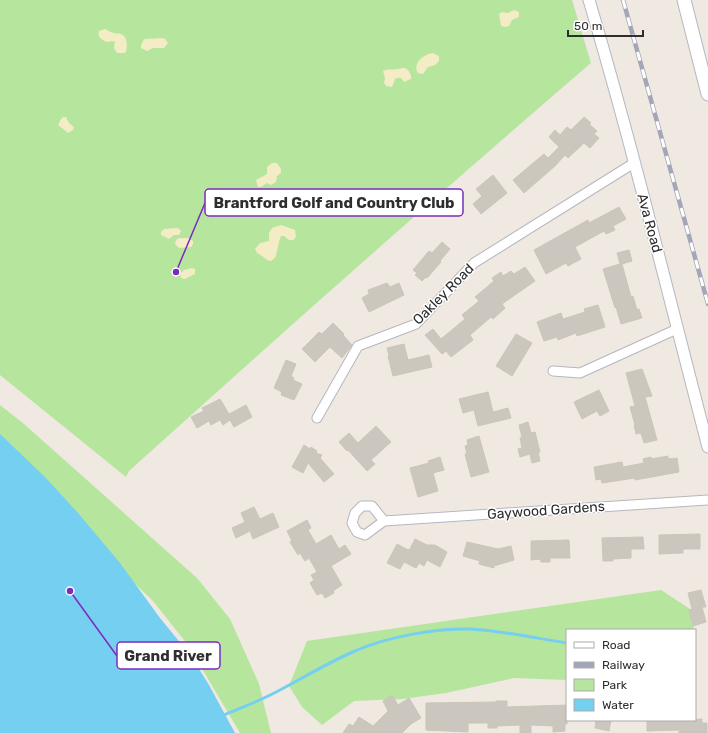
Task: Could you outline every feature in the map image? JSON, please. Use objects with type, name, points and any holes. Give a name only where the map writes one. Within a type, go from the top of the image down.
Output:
[{"type":"main road","points":[[684,0],[708,94]]},
{"type":"street","name":"Ava Road","points":[[589,0],[605,54],[708,447]]},
{"type":"street","name":"Oakley Road","points":[[317,418],[358,346],[416,324],[474,263],[634,163]]},
{"type":"street","points":[[553,371],[580,373],[677,329]]},
{"type":"street","name":"Gaywood Gardens","points":[[384,521],[708,500]]},
{"type":"green space","points":[[0,0],[572,0],[591,63],[301,317],[129,471],[126,477],[0,375]]},
{"type":"green space","points":[[0,405],[24,424],[197,578],[230,619],[259,684],[271,733],[240,733],[188,645],[153,601],[37,489],[0,443]]},
{"type":"green space","points":[[661,590],[690,609],[694,629],[566,629],[566,680],[514,678],[446,693],[402,699],[354,701],[322,725],[302,707],[289,686],[307,641]]},
{"type":"sand","points":[[514,10],[519,12],[519,17],[512,20],[509,26],[501,26],[499,14],[502,12],[508,13]]},
{"type":"sand","points":[[105,29],[113,33],[121,34],[125,37],[127,44],[126,52],[117,53],[114,48],[115,42],[107,42],[100,38],[99,31]]},
{"type":"sand","points":[[163,38],[168,43],[164,48],[153,48],[147,51],[141,48],[144,39]]},
{"type":"sand","points":[[433,53],[439,56],[439,61],[435,65],[428,67],[423,74],[418,73],[417,66],[420,60],[426,55]]},
{"type":"sand","points":[[402,68],[408,70],[411,74],[411,79],[404,82],[401,78],[397,78],[395,79],[392,87],[386,86],[384,83],[385,78],[383,71]]},
{"type":"sand","points":[[63,117],[66,117],[69,123],[74,127],[73,130],[68,133],[58,125]]},
{"type":"sand","points":[[272,163],[277,163],[281,169],[281,173],[277,176],[276,182],[271,185],[267,183],[261,187],[258,187],[256,180],[267,174],[267,167]]},
{"type":"sand","points":[[281,225],[295,230],[296,237],[293,240],[289,240],[284,236],[281,236],[275,258],[271,261],[267,260],[257,253],[255,249],[260,243],[269,241],[269,233],[272,228]]},
{"type":"sand","points":[[178,228],[181,231],[179,235],[174,235],[169,239],[161,235],[161,232],[164,229]]},
{"type":"sand","points":[[179,238],[188,238],[193,241],[193,244],[191,247],[179,248],[175,244],[176,240]]},
{"type":"sand","points":[[192,268],[195,269],[195,274],[185,279],[181,278],[180,274],[184,270]]},
{"type":"water","points":[[0,434],[45,477],[78,513],[120,563],[160,618],[191,656],[209,685],[235,733],[0,733]]},
{"type":"building","points":[[584,117],[597,131],[594,134],[599,138],[590,148],[584,143],[568,158],[565,155],[555,166],[524,193],[513,180],[544,154],[548,158],[559,147],[549,137],[555,130],[560,135],[567,127],[571,130]]},
{"type":"building","points":[[493,175],[507,193],[481,214],[473,204],[482,196],[476,189]]},
{"type":"building","points":[[619,207],[626,219],[613,226],[615,230],[606,234],[604,231],[575,247],[581,259],[568,266],[566,263],[546,274],[534,250],[588,220],[589,223]]},
{"type":"building","points":[[442,242],[450,249],[427,278],[426,277],[422,281],[415,275],[417,273],[413,270],[429,251],[432,253]]},
{"type":"building","points":[[629,250],[632,261],[622,264],[631,297],[633,296],[637,310],[639,309],[642,318],[621,324],[603,269],[620,264],[617,253]]},
{"type":"building","points":[[525,267],[535,281],[502,304],[505,308],[493,319],[491,317],[470,335],[473,340],[451,357],[446,351],[442,354],[425,335],[433,329],[441,339],[465,319],[462,315],[479,301],[475,297],[494,281],[492,278],[501,272],[503,276],[511,271],[514,274]]},
{"type":"building","points":[[387,283],[390,287],[399,283],[404,295],[369,312],[362,298],[369,294],[368,290]]},
{"type":"building","points":[[598,305],[605,327],[577,336],[576,333],[558,340],[557,337],[544,341],[537,322],[561,313],[563,319],[585,312],[584,309]]},
{"type":"building","points":[[333,323],[352,345],[342,358],[330,347],[315,362],[302,349],[319,332],[322,334]]},
{"type":"building","points":[[516,334],[532,343],[512,376],[496,366]]},
{"type":"building","points":[[404,344],[408,360],[429,355],[432,367],[393,376],[387,348]]},
{"type":"building","points":[[286,360],[296,364],[291,376],[294,378],[293,380],[302,384],[294,400],[281,395],[282,392],[274,388]]},
{"type":"building","points":[[642,369],[652,396],[645,397],[657,440],[644,443],[641,433],[636,434],[630,407],[635,406],[626,373]]},
{"type":"building","points":[[599,390],[609,411],[600,416],[597,411],[582,419],[574,402]]},
{"type":"building","points":[[488,392],[493,412],[508,408],[511,418],[478,426],[474,410],[463,413],[459,399]]},
{"type":"building","points":[[220,399],[229,414],[246,405],[252,417],[234,427],[230,420],[223,425],[220,420],[211,425],[209,421],[197,428],[191,417],[204,411],[202,408]]},
{"type":"building","points":[[528,422],[531,433],[535,432],[540,452],[538,452],[540,461],[532,463],[530,454],[520,457],[518,449],[522,448],[520,438],[522,437],[519,425]]},
{"type":"building","points":[[376,426],[391,442],[371,460],[375,464],[367,471],[339,442],[349,433],[358,443]]},
{"type":"building","points":[[479,436],[489,472],[471,477],[465,454],[467,454],[465,446],[468,445],[467,440]]},
{"type":"building","points":[[304,445],[310,449],[311,447],[317,451],[316,453],[322,455],[320,458],[334,474],[324,482],[308,463],[303,473],[292,467]]},
{"type":"building","points":[[668,456],[668,459],[677,458],[679,472],[635,480],[635,478],[602,483],[601,479],[596,480],[594,467],[622,462],[623,467],[644,463],[643,459],[651,457],[651,459]]},
{"type":"building","points":[[440,457],[444,470],[433,473],[438,491],[418,497],[410,468],[429,463],[428,461]]},
{"type":"building","points":[[254,507],[260,519],[273,513],[279,527],[253,539],[250,531],[236,538],[232,528],[245,522],[241,513]]},
{"type":"building","points":[[307,520],[311,528],[308,530],[316,544],[331,535],[339,549],[345,545],[351,554],[331,566],[342,585],[333,591],[334,593],[325,598],[322,593],[317,595],[310,583],[314,580],[311,575],[317,572],[309,558],[305,561],[300,553],[298,555],[290,542],[292,541],[287,531]]},
{"type":"building","points":[[700,534],[700,549],[683,549],[683,553],[659,554],[659,535]]},
{"type":"building","points":[[643,537],[644,549],[631,549],[631,558],[603,561],[602,538]]},
{"type":"building","points":[[415,539],[427,545],[435,545],[447,552],[440,567],[427,560],[424,566],[419,563],[416,568],[404,562],[400,569],[387,563],[397,544],[408,550]]},
{"type":"building","points":[[569,540],[570,558],[550,558],[550,562],[541,562],[540,559],[531,560],[531,541]]},
{"type":"building","points":[[467,542],[498,549],[511,546],[514,560],[494,566],[494,568],[479,564],[480,561],[463,556]]},
{"type":"building","points":[[701,590],[706,607],[702,607],[706,622],[693,626],[689,610],[692,609],[688,593]]},
{"type":"building","points":[[392,695],[398,705],[409,698],[421,718],[411,724],[402,733],[343,733],[349,724],[353,726],[359,717],[373,726],[388,711],[383,701]]},
{"type":"building","points":[[507,701],[507,707],[566,705],[567,724],[565,724],[565,731],[553,732],[553,726],[531,725],[531,733],[520,733],[520,725],[488,728],[488,723],[468,723],[468,732],[426,730],[426,703]]},
{"type":"building","points":[[696,719],[702,719],[702,723],[707,723],[707,733],[679,733],[679,730],[647,731],[647,721],[696,721]]},
{"type":"building","points":[[596,721],[611,721],[609,731],[595,728]]},
{"type":"waterway","points":[[224,715],[266,697],[345,655],[367,646],[412,634],[442,630],[471,629],[507,633],[566,643]]},
{"type":"railway","points":[[623,0],[708,304]]},
{"type":"place","name":"Brantford Golf and Country Club","points":[[176,272]]},
{"type":"place","name":"Grand River","points":[[70,591]]}]
